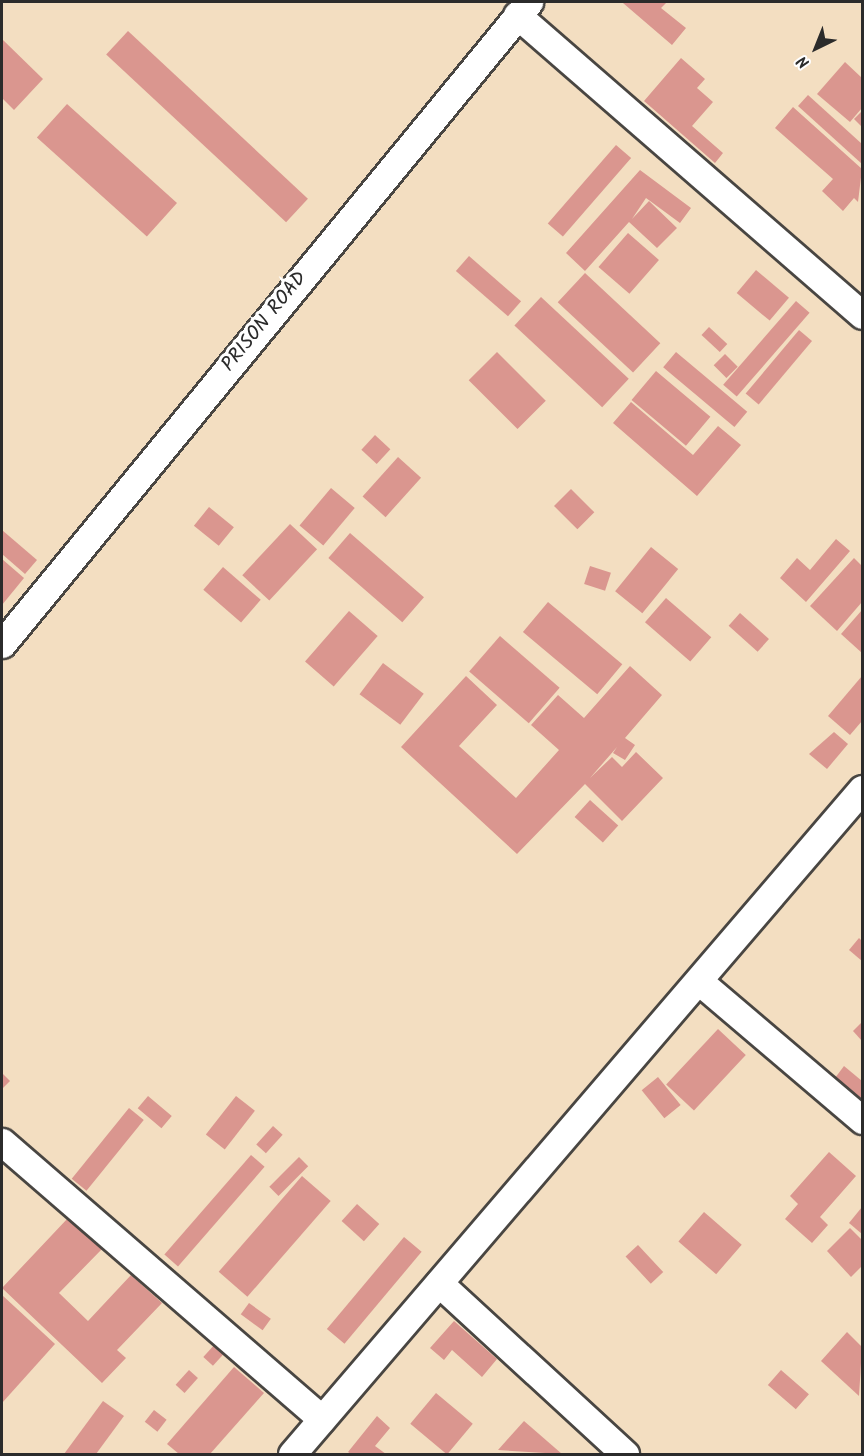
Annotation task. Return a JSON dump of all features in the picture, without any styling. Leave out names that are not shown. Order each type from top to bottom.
[{"type":"street","points":[[523,8],[862,315]]},
{"type":"street","name":"PRISON ROAD","points":[[2,644],[523,8]]},
{"type":"street","points":[[292,1455],[859,800]]},
{"type":"street","points":[[700,982],[862,1120]]},
{"type":"street","points":[[2,1142],[322,1419]]},
{"type":"street","points":[[439,1283],[625,1455]]},
{"type":"building","points":[[667,2],[661,8],[686,28],[672,45],[623,3]]},
{"type":"building","points":[[128,31],[308,199],[286,222],[106,54]]},
{"type":"building","points":[[2,39],[43,79],[14,110],[2,98]]},
{"type":"building","points":[[681,58],[705,79],[697,88],[713,102],[692,126],[723,153],[715,163],[644,101]]},
{"type":"building","points":[[845,62],[862,78],[862,108],[850,122],[817,94]]},
{"type":"building","points":[[808,95],[862,144],[862,164],[798,106]]},
{"type":"building","points":[[67,104],[177,203],[147,236],[37,137]]},
{"type":"building","points":[[793,107],[862,169],[858,202],[854,198],[843,211],[822,191],[833,179],[775,128]]},
{"type":"building","points":[[862,111],[862,127],[854,119]]},
{"type":"building","points":[[616,145],[631,158],[563,237],[548,223]]},
{"type":"building","points":[[640,170],[691,208],[680,223],[646,198],[632,219],[649,201],[677,228],[657,248],[629,222],[585,271],[566,253]]},
{"type":"building","points":[[628,233],[659,260],[629,294],[598,267]]},
{"type":"building","points":[[469,256],[521,301],[508,316],[456,271]]},
{"type":"building","points":[[756,270],[789,298],[770,321],[737,293]]},
{"type":"building","points":[[585,273],[660,343],[633,372],[558,302]]},
{"type":"building","points":[[541,297],[629,379],[602,407],[514,326]]},
{"type":"building","points":[[796,301],[810,313],[737,397],[723,385]]},
{"type":"building","points":[[709,327],[727,344],[720,352],[701,335]]},
{"type":"building","points":[[799,330],[812,341],[759,405],[746,394]]},
{"type":"building","points":[[497,352],[546,401],[518,429],[469,380]]},
{"type":"building","points":[[676,352],[747,412],[734,427],[663,367]]},
{"type":"building","points":[[725,354],[738,367],[726,378],[714,365]]},
{"type":"building","points":[[656,371],[710,417],[686,446],[632,400]]},
{"type":"building","points":[[631,402],[693,455],[718,426],[741,445],[697,496],[613,423]]},
{"type":"building","points":[[375,435],[390,449],[377,464],[361,450]]},
{"type":"building","points":[[398,457],[421,478],[386,517],[363,496]]},
{"type":"building","points":[[331,488],[355,508],[323,545],[300,526]]},
{"type":"building","points":[[571,489],[594,512],[577,529],[554,506]]},
{"type":"building","points":[[209,507],[234,527],[219,546],[194,526]]},
{"type":"building","points":[[290,524],[317,549],[269,600],[242,575]]},
{"type":"building","points":[[2,530],[37,560],[25,574],[2,554]]},
{"type":"building","points":[[350,533],[424,597],[402,622],[328,558]]},
{"type":"building","points":[[836,539],[850,551],[806,602],[780,578],[797,558],[810,570]]},
{"type":"building","points":[[651,547],[678,569],[642,613],[615,591]]},
{"type":"building","points":[[854,558],[862,566],[862,602],[837,631],[810,606]]},
{"type":"building","points":[[2,559],[24,578],[2,605]]},
{"type":"building","points":[[590,566],[611,573],[605,591],[584,584]]},
{"type":"building","points":[[223,567],[261,600],[241,622],[203,590]]},
{"type":"building","points":[[666,598],[711,637],[690,662],[645,622]]},
{"type":"building","points":[[548,602],[622,664],[597,694],[523,632]]},
{"type":"building","points":[[862,610],[862,653],[841,634]]},
{"type":"building","points":[[349,611],[378,636],[334,686],[305,662]]},
{"type":"building","points":[[740,613],[769,639],[758,652],[729,626]]},
{"type":"building","points":[[500,636],[560,688],[529,723],[469,671]]},
{"type":"building","points":[[383,663],[424,694],[400,725],[360,694]]},
{"type":"building","points":[[630,666],[662,695],[625,738],[635,745],[625,760],[613,753],[617,747],[590,778],[612,757],[622,767],[636,752],[663,778],[622,821],[585,784],[517,854],[401,747],[466,676],[497,705],[459,746],[516,798],[559,750],[531,725],[558,695],[584,718]]},
{"type":"building","points":[[862,676],[862,721],[850,735],[828,716]]},
{"type":"building","points":[[834,732],[848,744],[827,769],[809,754]]},
{"type":"building","points":[[590,800],[618,825],[603,843],[575,817]]},
{"type":"building","points":[[859,938],[862,941],[862,961],[849,950]]},
{"type":"building","points":[[862,1022],[862,1041],[853,1031]]},
{"type":"building","points":[[718,1029],[746,1055],[694,1110],[666,1085]]},
{"type":"building","points":[[844,1066],[862,1081],[862,1101],[835,1078]]},
{"type":"building","points":[[2,1073],[10,1081],[2,1089]]},
{"type":"building","points":[[658,1077],[681,1105],[664,1118],[642,1090]]},
{"type":"building","points":[[148,1096],[172,1116],[161,1128],[138,1108]]},
{"type":"building","points":[[236,1096],[255,1111],[225,1149],[206,1135]]},
{"type":"building","points":[[129,1108],[144,1120],[86,1191],[72,1179]]},
{"type":"building","points":[[273,1126],[283,1135],[266,1153],[256,1145]]},
{"type":"building","points":[[829,1152],[856,1176],[820,1217],[828,1225],[812,1243],[785,1219],[798,1204],[790,1196]]},
{"type":"building","points":[[251,1155],[265,1167],[178,1266],[164,1255]]},
{"type":"building","points":[[299,1157],[308,1166],[278,1196],[269,1187]]},
{"type":"building","points":[[302,1176],[331,1201],[247,1297],[219,1272]]},
{"type":"building","points":[[357,1204],[379,1224],[364,1241],[342,1221]]},
{"type":"building","points":[[862,1207],[862,1234],[849,1223]]},
{"type":"building","points":[[704,1212],[742,1245],[716,1274],[678,1241]]},
{"type":"building","points":[[68,1218],[102,1249],[59,1293],[88,1321],[131,1275],[162,1303],[117,1350],[126,1358],[102,1383],[2,1288]]},
{"type":"building","points":[[850,1228],[862,1240],[862,1266],[851,1277],[827,1251]]},
{"type":"building","points":[[404,1237],[422,1252],[344,1344],[327,1329]]},
{"type":"building","points":[[638,1245],[663,1272],[651,1284],[626,1257]]},
{"type":"building","points":[[2,1295],[55,1344],[2,1403]]},
{"type":"building","points":[[249,1303],[271,1319],[263,1330],[241,1314]]},
{"type":"building","points":[[454,1321],[497,1359],[482,1377],[452,1350],[444,1360],[430,1348]]},
{"type":"building","points":[[847,1332],[862,1347],[859,1396],[821,1361]]},
{"type":"building","points":[[216,1343],[226,1352],[213,1366],[203,1357]]},
{"type":"building","points":[[234,1367],[264,1393],[210,1454],[179,1454],[167,1444]]},
{"type":"building","points":[[189,1370],[198,1378],[185,1393],[176,1385]]},
{"type":"building","points":[[781,1370],[809,1394],[796,1409],[768,1385]]},
{"type":"building","points":[[436,1393],[473,1424],[446,1454],[410,1424]]},
{"type":"building","points":[[103,1401],[124,1416],[96,1454],[64,1454]]},
{"type":"building","points":[[154,1410],[167,1420],[157,1432],[145,1422]]},
{"type":"building","points":[[377,1416],[390,1428],[375,1446],[386,1454],[351,1454],[348,1452]]},
{"type":"building","points":[[524,1421],[562,1454],[498,1450]]}]
